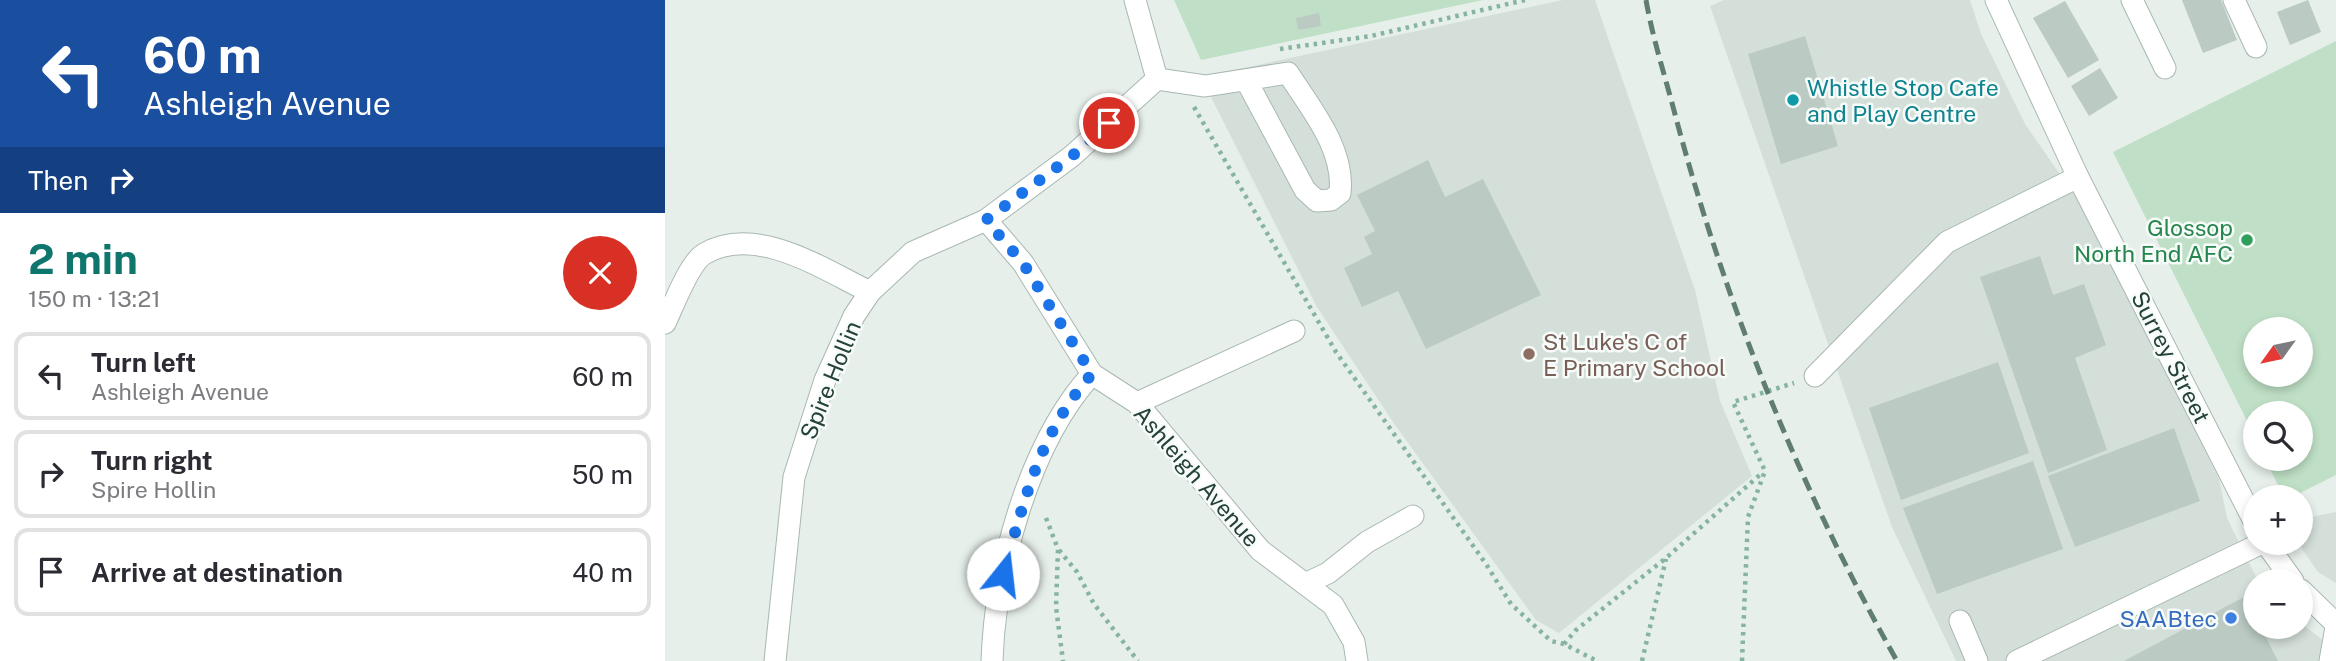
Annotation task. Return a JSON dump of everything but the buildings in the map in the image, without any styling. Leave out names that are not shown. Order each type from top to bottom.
[{"type":"street","points":[[1135,0],[1157,79],[1205,86],[1288,73],[1327,136],[1342,174],[1341,193],[1331,200],[1317,201],[1305,190],[1246,80]]},
{"type":"street","name":"Surrey Street","points":[[1996,0],[2077,177],[2243,500]]},
{"type":"street","points":[[2132,0],[2165,68]]},
{"type":"street","points":[[2234,0],[2256,47]]},
{"type":"street","name":"Spire Hollin","points":[[775,661],[794,477],[825,380],[854,316],[870,292],[913,252],[986,220],[1072,156],[1157,79]]},
{"type":"street","points":[[1815,376],[1947,242],[2077,177]]},
{"type":"street","name":"Ashleigh Avenue","points":[[986,220],[1023,263],[1092,374],[1137,403],[1260,550],[1333,605],[1355,642],[1357,661]]},
{"type":"street","points":[[665,323],[684,284],[703,254],[737,243],[778,250],[870,292]]},
{"type":"street","points":[[1137,403],[1294,331]]},
{"type":"street","points":[[992,661],[996,601],[1024,494],[1034,475],[1044,444],[1079,389],[1092,374]]},
{"type":"street","points":[[1305,584],[1328,573],[1367,542],[1413,516]]},
{"type":"street","points":[[2017,661],[2243,553]]},
{"type":"street","points":[[2313,602],[2336,626],[2330,661]]},
{"type":"street","points":[[1960,621],[1976,661]]},
{"type":"path","points":[[1268,51],[1384,34],[1525,0]]},
{"type":"path","points":[[1189,98],[1280,260],[1363,392],[1457,521],[1511,604],[1551,641],[1564,644],[1597,661]]},
{"type":"path","points":[[1742,661],[1748,517],[1765,471],[1733,402],[1815,376]]},
{"type":"path","points":[[1564,644],[1576,630],[1666,558],[1765,471]]},
{"type":"path","points":[[1046,518],[1058,549],[1077,572],[1094,604],[1138,661]]},
{"type":"path","points":[[1058,549],[1056,607],[1063,661]]},
{"type":"path","points":[[1642,661],[1666,558]]},
{"type":"shaded area","name":"St Luke's C of E Primary School","points":[[1563,0],[1595,0],[1695,290],[1720,401],[1752,476],[1559,633],[1536,620],[1393,422],[1317,307],[1201,77]]},
{"type":"shaded area","points":[[1724,0],[1970,0],[1981,34],[2025,124],[2089,216],[2219,479],[2227,518],[2252,569],[2243,569],[2243,639],[2313,639],[2313,633],[2336,651],[2336,661],[1956,661],[1892,527],[1710,6]]},
{"type":"shaded area","points":[[2336,512],[2336,583],[2318,572],[2306,555],[2313,555],[2313,517]]},
{"type":"green space","points":[[1174,0],[1483,0],[1201,60]]},
{"type":"green space","name":"Glossop North End AFC","points":[[2336,41],[2336,475],[2313,486],[2278,485],[2271,471],[2313,471],[2313,401],[2243,401],[2243,413],[2113,152]]},
{"type":"railway","points":[[1646,0],[1696,188],[1743,328],[1798,464],[1862,597],[1897,661]]},
{"type":"place","name":"Whistle Stop Cafe and Play Centre","points":[[1793,100]]},
{"type":"place","name":"Glossop North End AFC","points":[[2247,240]]},
{"type":"place","name":"St Luke's C of E Primary School","points":[[1529,354]]},
{"type":"place","name":"SAABtec","points":[[2231,618]]},
{"type":"route","points":[[1003,574],[1024,494],[1034,475],[1044,444],[1079,389],[1092,374],[1023,263],[986,220],[1072,156],[1109,123]]}]
